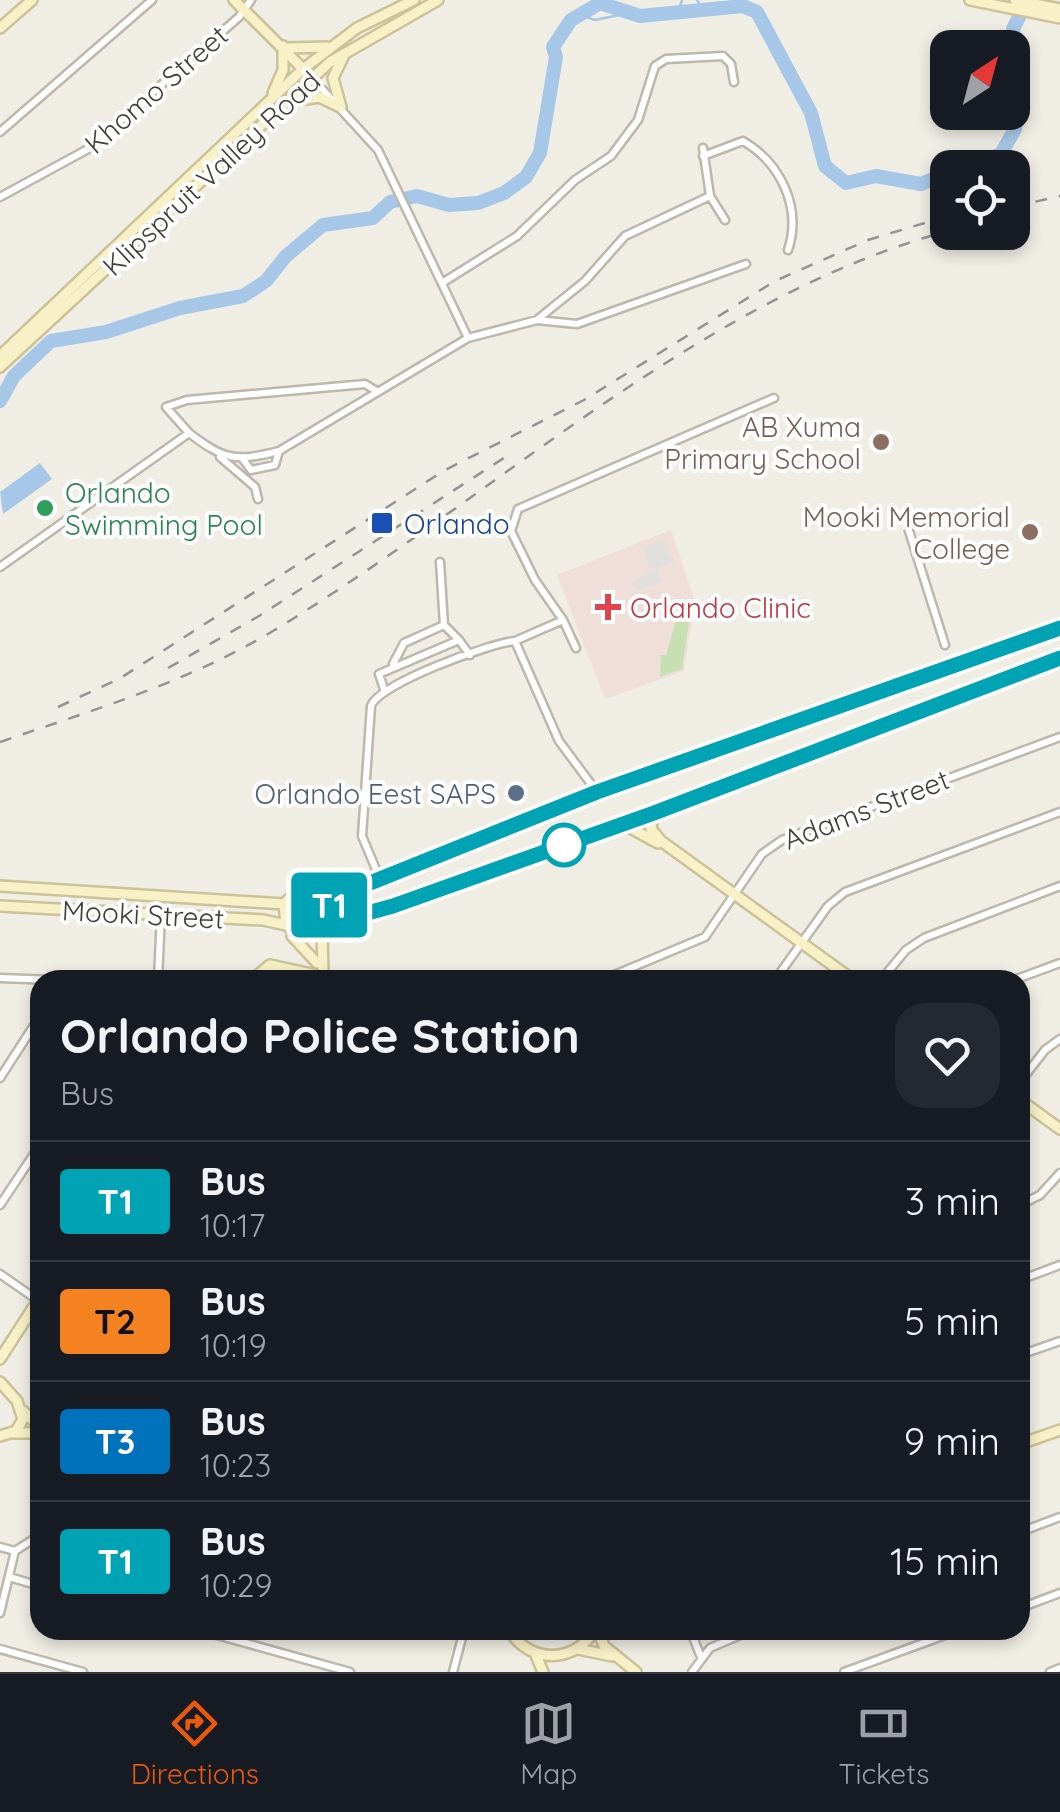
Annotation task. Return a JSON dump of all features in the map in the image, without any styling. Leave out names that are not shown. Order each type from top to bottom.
[{"type":"main road","points":[[0,28],[32,0]]},
{"type":"main road","points":[[234,0],[249,4],[312,78]]},
{"type":"main road","name":"Klipspruit Valley Road","points":[[0,356],[88,278],[303,69],[332,46],[414,0]]},
{"type":"main road","name":"Klipspruit Valley Road","points":[[0,367],[312,78],[346,51],[438,0]]},
{"type":"main road","points":[[1016,0],[1060,9]]},
{"type":"main road","points":[[972,1],[1060,18]]},
{"type":"main road","points":[[284,46],[309,50],[332,46]]},
{"type":"main road","points":[[269,100],[283,70],[284,46]]},
{"type":"main road","points":[[341,108],[333,78],[346,51]]},
{"type":"main road","points":[[286,102],[319,98],[341,108]]},
{"type":"main road","points":[[280,924],[287,901],[301,890],[321,894],[380,879],[597,792],[1060,628]]},
{"type":"main road","points":[[304,936],[654,813],[1060,658]]},
{"type":"main road","points":[[654,813],[651,829],[670,847],[839,970]]},
{"type":"main road","points":[[622,824],[670,847]]},
{"type":"main road","name":"Mooki Street","points":[[0,886],[287,901]]},
{"type":"main road","points":[[321,894],[330,910],[323,970]]},
{"type":"main road","name":"Mooki Street","points":[[0,906],[280,924]]},
{"type":"main road","points":[[280,924],[304,936],[321,970]]},
{"type":"main road","points":[[280,924],[300,941],[321,970]]},
{"type":"main road","points":[[264,970],[270,965],[303,970]]},
{"type":"main road","points":[[1030,1107],[1060,1129]]},
{"type":"main road","points":[[1,1355],[30,1313]]},
{"type":"main road","points":[[0,1382],[30,1419]]},
{"type":"main road","points":[[12,1433],[20,1428],[23,1411]]},
{"type":"main road","points":[[1030,1440],[1060,1430]]},
{"type":"main road","points":[[0,1436],[30,1431]]},
{"type":"main road","points":[[520,1640],[546,1672],[559,1656]]},
{"type":"main road","points":[[535,1654],[559,1656],[578,1649],[587,1640]]},
{"type":"main road","points":[[603,1640],[614,1657]]},
{"type":"main road","points":[[578,1649],[614,1657],[636,1672]]},
{"type":"street","points":[[0,132],[152,0]]},
{"type":"street","name":"Khomo Street","points":[[0,197],[88,149],[249,4]]},
{"type":"street","points":[[442,283],[517,236],[575,180],[611,156],[638,120],[649,72],[660,62],[724,56],[734,82]]},
{"type":"street","points":[[312,78],[364,131],[397,185],[468,338]]},
{"type":"street","points":[[725,220],[710,196],[703,152],[742,141],[764,158],[784,188],[796,218],[788,250]]},
{"type":"street","points":[[537,320],[584,281],[625,236],[710,196]]},
{"type":"street","points":[[212,450],[242,458],[279,451],[468,338],[537,320],[577,324],[746,264]]},
{"type":"street","points":[[258,498],[256,487],[189,432],[166,407],[187,400],[365,384],[378,392]]},
{"type":"street","points":[[576,648],[511,532],[518,510],[774,398]]},
{"type":"street","points":[[0,567],[189,432]]},
{"type":"street","points":[[242,458],[251,470],[276,465],[279,451]]},
{"type":"street","points":[[908,531],[945,645]]},
{"type":"street","points":[[440,562],[444,625],[470,655]]},
{"type":"street","points":[[380,879],[364,846],[362,823],[371,706],[384,690],[563,620]]},
{"type":"street","points":[[393,664],[404,644],[444,625]]},
{"type":"street","points":[[384,690],[379,674],[393,664],[459,640]]},
{"type":"street","points":[[516,641],[559,741],[597,792]]},
{"type":"street","name":"Adams Street","points":[[628,970],[696,944],[713,928],[762,854],[790,835],[1060,737]]},
{"type":"street","points":[[584,797],[586,781]]},
{"type":"street","points":[[783,970],[828,906],[845,892],[1060,812]]},
{"type":"street","points":[[889,970],[906,950],[924,938],[1060,886]]},
{"type":"street","points":[[158,970],[161,914]]},
{"type":"street","points":[[1030,974],[1060,963]]},
{"type":"street","points":[[0,978],[30,979]]},
{"type":"street","points":[[0,1078],[30,1032]]},
{"type":"street","points":[[1030,1069],[1060,1039]]},
{"type":"street","points":[[0,1205],[30,1160]]},
{"type":"street","points":[[1030,1200],[1060,1173]]},
{"type":"street","points":[[1030,1276],[1060,1266]]},
{"type":"street","points":[[0,1274],[30,1294]]},
{"type":"street","points":[[1030,1352],[1060,1341]]},
{"type":"street","points":[[1030,1528],[1060,1517]]},
{"type":"street","points":[[0,1613],[15,1551],[30,1541]]},
{"type":"street","points":[[0,1547],[15,1551]]},
{"type":"street","points":[[9,1577],[30,1583]]},
{"type":"street","points":[[1030,1604],[1060,1593]]},
{"type":"street","points":[[235,1640],[350,1672]]},
{"type":"street","points":[[454,1672],[462,1640]]},
{"type":"street","points":[[694,1640],[701,1656]]},
{"type":"street","points":[[692,1672],[701,1656],[727,1640]]},
{"type":"street","points":[[844,1672],[932,1640]]},
{"type":"street","points":[[0,1649],[84,1672]]},
{"type":"street","points":[[1050,1672],[1060,1668]]},
{"type":"shaded area","points":[[671,530],[695,602],[684,671],[605,699],[557,575]]},
{"type":"shaded area","points":[[664,540],[674,562],[658,568],[661,582],[637,591],[631,583],[651,572],[643,547]]},
{"type":"green space","points":[[690,616],[682,669],[660,677],[661,655],[666,655],[676,621]]},
{"type":"water","points":[[40,463],[52,479],[3,514],[0,492]]},
{"type":"waterway","points":[[678,12],[682,0]]},
{"type":"waterway","points":[[697,0],[703,9]]},
{"type":"waterway","points":[[1003,150],[1015,129],[1022,81],[1013,29],[1027,1]]},
{"type":"waterway","points":[[0,401],[14,376],[51,341],[106,332],[180,308],[243,296],[266,281],[286,256],[323,225],[373,218],[390,202],[417,196],[449,205],[478,203],[504,193],[526,177],[540,153],[556,57],[553,47],[571,20],[600,3],[640,16],[743,6],[757,12],[811,113],[825,166],[846,183],[876,176],[921,184],[930,180]]},
{"type":"waterway","points":[[580,15],[595,20],[629,13]]},
{"type":"railway","points":[[1030,203],[1060,196]]},
{"type":"railway","points":[[58,707],[119,679],[445,470],[584,400],[775,281],[868,240],[930,221]]},
{"type":"railway","points":[[0,742],[140,694],[241,649],[355,579],[682,353],[768,304],[856,262],[930,237]]},
{"type":"railway","points":[[168,668],[259,616],[507,456]]},
{"type":"bus line","name":"T1","points":[[1060,628],[597,792],[355,889],[321,894],[330,910],[328,924],[393,906],[654,813],[1060,658]]},
{"type":"place","name":"AB Xuma Primary School","points":[[881,442]]},
{"type":"place","name":"Orlando Swimming Pool","points":[[45,508]]},
{"type":"place","name":"Orlando","points":[[382,523]]},
{"type":"place","name":"Mooki Memorial College","points":[[1030,532]]},
{"type":"place","name":"Orlando Clinic","points":[[608,607]]},
{"type":"place","name":"Orlando Eest SAPS","points":[[516,793]]}]
